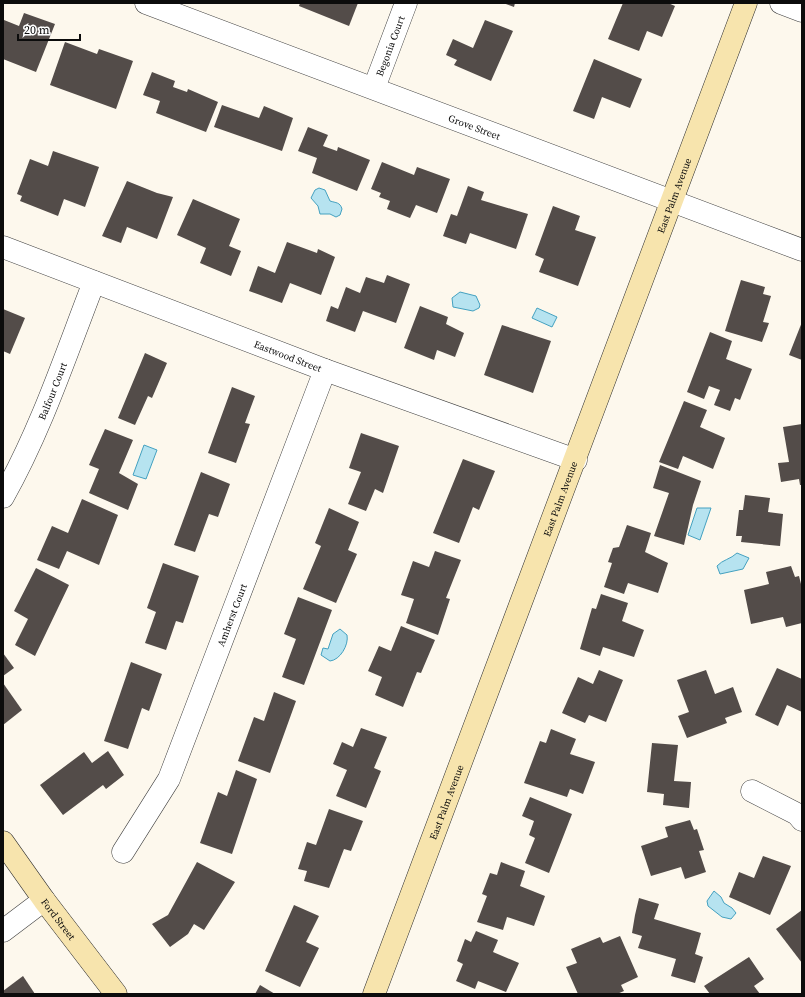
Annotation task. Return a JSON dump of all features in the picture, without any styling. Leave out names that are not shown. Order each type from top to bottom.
[{"type":"street","name":"Grove Street","points":[[146,3],[802,250]]},
{"type":"street","name":"Begonia Court","points":[[374,88],[406,3]]},
{"type":"street","name":"East Palm Avenue","points":[[374,994],[576,460],[746,3]]},
{"type":"street","points":[[781,3],[802,11]]},
{"type":"street","name":"Eastwood Street","points":[[3,247],[325,370],[576,460]]},
{"type":"street","name":"Balfour Court","points":[[3,497],[18,470],[34,433],[94,282]]},
{"type":"street","name":"Amherst Court","points":[[123,852],[169,779],[325,370]]},
{"type":"street","points":[[752,791],[797,814],[802,820]]},
{"type":"street","name":"Ford Street","points":[[3,842],[44,900],[116,994]]},
{"type":"street","points":[[3,931],[44,900]]},
{"type":"water","points":[[319,188],[325,190],[330,201],[340,205],[342,209],[340,215],[336,217],[330,214],[320,214],[318,206],[311,198],[315,190]]},
{"type":"water","points":[[460,292],[476,296],[480,305],[479,308],[473,311],[453,307],[452,298]]},
{"type":"water","points":[[537,308],[557,317],[552,327],[532,318]]},
{"type":"water","points":[[144,445],[157,450],[146,479],[133,475]]},
{"type":"water","points":[[697,508],[711,508],[700,540],[688,535]]},
{"type":"water","points":[[737,553],[749,558],[743,569],[720,574],[717,566]]},
{"type":"water","points":[[340,629],[347,635],[347,643],[340,655],[334,660],[330,661],[321,655],[323,648],[328,649],[333,634]]},
{"type":"water","points":[[714,891],[721,897],[724,903],[732,908],[736,913],[731,919],[722,917],[708,906],[707,901]]},
{"type":"building","points":[[300,3],[358,3],[349,26],[299,6]]},
{"type":"building","points":[[503,3],[515,3],[514,7]]},
{"type":"building","points":[[623,3],[668,3],[675,6],[662,37],[647,31],[639,51],[608,39]]},
{"type":"building","points":[[24,13],[55,24],[36,72],[3,59],[4,20],[19,26]]},
{"type":"building","points":[[485,20],[513,31],[491,81],[454,65],[457,60],[446,55],[453,39],[473,48]]},
{"type":"building","points":[[65,42],[97,54],[99,49],[133,61],[116,109],[50,85]]},
{"type":"building","points":[[594,59],[642,79],[630,108],[602,97],[594,119],[573,111]]},
{"type":"building","points":[[152,72],[175,81],[173,87],[187,92],[188,89],[218,102],[206,132],[156,113],[160,101],[143,95]]},
{"type":"building","points":[[222,105],[259,118],[264,106],[293,118],[282,151],[214,127]]},
{"type":"building","points":[[308,127],[328,135],[323,146],[337,151],[338,147],[370,160],[357,191],[312,173],[317,158],[298,151]]},
{"type":"building","points":[[53,151],[99,167],[85,207],[64,199],[58,216],[20,201],[22,196],[17,194],[30,159],[48,166]]},
{"type":"building","points":[[382,162],[414,175],[417,167],[450,179],[437,213],[416,205],[410,218],[387,209],[390,201],[379,197],[381,193],[371,189]]},
{"type":"building","points":[[127,181],[157,193],[173,197],[157,239],[127,227],[121,243],[102,236]]},
{"type":"building","points":[[468,186],[484,192],[481,200],[528,214],[516,249],[470,233],[466,244],[443,236],[451,214],[457,216]]},
{"type":"building","points":[[193,199],[240,219],[229,246],[241,251],[231,276],[200,263],[206,248],[177,235]]},
{"type":"building","points":[[553,206],[580,216],[575,230],[596,237],[578,286],[539,272],[544,259],[535,255]]},
{"type":"building","points":[[287,242],[317,253],[318,249],[335,257],[321,295],[290,283],[282,303],[249,291],[258,266],[275,273]]},
{"type":"building","points":[[387,275],[410,284],[396,323],[363,311],[355,332],[326,321],[331,306],[338,309],[346,287],[360,293],[366,277],[384,283]]},
{"type":"building","points":[[741,280],[765,287],[763,294],[771,296],[763,322],[769,323],[762,342],[725,331]]},
{"type":"building","points":[[420,306],[448,317],[446,324],[464,333],[455,357],[437,350],[434,360],[404,348]]},
{"type":"building","points":[[3,309],[25,318],[10,354],[3,351]]},
{"type":"building","points":[[802,322],[802,360],[789,355]]},
{"type":"building","points":[[502,325],[551,341],[533,393],[484,375]]},
{"type":"building","points":[[710,332],[732,341],[726,359],[752,369],[740,400],[735,398],[730,411],[714,405],[720,390],[709,386],[704,399],[687,392]]},
{"type":"building","points":[[145,353],[167,363],[152,398],[148,396],[135,425],[118,418]]},
{"type":"building","points":[[232,387],[255,396],[245,423],[250,424],[236,463],[208,453]]},
{"type":"building","points":[[684,401],[707,410],[700,427],[725,438],[713,469],[683,456],[678,469],[659,462]]},
{"type":"building","points":[[802,424],[802,485],[800,485],[799,479],[781,482],[778,463],[789,462],[783,427]]},
{"type":"building","points":[[105,429],[133,440],[119,473],[138,484],[128,510],[89,493],[99,469],[89,465]]},
{"type":"building","points":[[361,433],[399,446],[383,493],[375,489],[366,511],[348,504],[361,472],[349,468]]},
{"type":"building","points":[[463,459],[495,471],[479,510],[473,507],[459,543],[433,533]]},
{"type":"building","points":[[660,465],[701,481],[693,505],[684,545],[654,536],[669,493],[653,488]]},
{"type":"building","points":[[201,472],[230,484],[218,517],[209,514],[195,552],[174,545]]},
{"type":"building","points":[[745,495],[770,498],[768,512],[783,514],[780,546],[741,542],[742,536],[736,536],[739,510],[743,510]]},
{"type":"building","points":[[82,499],[118,515],[99,565],[67,551],[59,569],[37,560],[52,526],[68,533]]},
{"type":"building","points":[[329,508],[359,522],[348,550],[357,554],[336,603],[303,589],[321,546],[315,543]]},
{"type":"building","points":[[627,525],[651,533],[645,552],[668,563],[658,593],[628,583],[624,594],[604,587],[612,563],[608,562],[613,548],[619,547]]},
{"type":"building","points":[[435,551],[461,560],[446,598],[450,599],[438,635],[406,623],[414,599],[401,595],[413,561],[429,567]]},
{"type":"building","points":[[163,563],[199,576],[183,623],[176,621],[166,650],[145,643],[156,612],[147,608]]},
{"type":"building","points":[[791,566],[795,577],[799,576],[802,588],[802,623],[786,627],[783,617],[751,624],[744,590],[769,584],[766,572]]},
{"type":"building","points":[[36,568],[69,585],[35,656],[15,645],[28,619],[14,611]]},
{"type":"building","points":[[601,594],[628,603],[622,621],[644,630],[634,657],[603,647],[600,656],[580,649],[592,608],[596,609]]},
{"type":"building","points":[[298,597],[332,610],[304,685],[282,677],[296,639],[284,634]]},
{"type":"building","points":[[401,626],[435,640],[421,673],[417,672],[403,707],[375,695],[382,677],[368,671],[379,646],[391,651]]},
{"type":"building","points":[[3,653],[14,668],[3,676]]},
{"type":"building","points":[[131,662],[162,674],[149,711],[142,708],[128,749],[104,741]]},
{"type":"building","points":[[777,668],[802,679],[802,712],[787,705],[778,726],[755,715]]},
{"type":"building","points":[[599,670],[623,680],[606,722],[589,715],[585,723],[562,713],[578,677],[593,684]]},
{"type":"building","points":[[706,670],[715,694],[733,687],[742,712],[725,718],[727,723],[687,738],[678,716],[689,712],[677,680]]},
{"type":"building","points":[[3,683],[22,710],[3,725]]},
{"type":"building","points":[[274,692],[296,701],[270,773],[238,761],[254,717],[264,721]]},
{"type":"building","points":[[361,728],[387,737],[374,768],[381,771],[366,808],[336,796],[347,770],[333,764],[342,742],[353,747]]},
{"type":"building","points":[[551,729],[576,739],[570,754],[595,762],[583,794],[570,789],[567,797],[524,783],[540,741],[546,743]]},
{"type":"building","points":[[652,743],[678,745],[674,781],[691,782],[689,808],[663,805],[664,794],[647,792]]},
{"type":"building","points":[[108,751],[124,775],[106,789],[103,785],[63,815],[40,785],[84,752],[92,763]]},
{"type":"building","points":[[236,770],[257,779],[232,854],[200,843],[218,792],[227,796]]},
{"type":"building","points":[[530,797],[572,814],[549,873],[525,863],[535,838],[529,835],[534,821],[522,816]]},
{"type":"building","points":[[329,809],[363,821],[351,851],[344,849],[329,888],[304,881],[307,871],[298,869],[307,842],[316,845]]},
{"type":"building","points":[[690,820],[694,830],[697,829],[704,850],[699,851],[706,872],[685,879],[681,867],[651,876],[641,846],[668,837],[665,827]]},
{"type":"building","points":[[763,856],[791,866],[770,915],[729,897],[739,872],[754,878]]},
{"type":"building","points":[[197,862],[235,882],[204,930],[194,924],[188,934],[170,947],[152,924],[168,915]]},
{"type":"building","points":[[501,862],[525,871],[520,886],[545,896],[534,926],[507,917],[503,930],[477,922],[487,896],[482,894],[490,873],[497,875]]},
{"type":"building","points":[[639,898],[659,904],[654,919],[701,933],[695,954],[703,957],[695,983],[671,976],[676,959],[638,948],[642,936],[632,933]]},
{"type":"building","points":[[294,905],[319,916],[306,942],[319,948],[300,987],[265,971]]},
{"type":"building","points":[[802,910],[802,963],[776,929]]},
{"type":"building","points":[[476,931],[498,940],[493,952],[519,963],[506,992],[478,981],[475,989],[456,981],[463,964],[457,961],[465,939],[471,942]]},
{"type":"building","points":[[620,936],[638,977],[621,985],[624,991],[617,994],[578,994],[566,967],[577,963],[571,949],[600,937],[603,943]]},
{"type":"building","points":[[749,957],[764,979],[754,986],[760,994],[710,994],[704,986]]},
{"type":"building","points":[[23,976],[35,994],[3,994],[3,991]]},
{"type":"building","points":[[260,985],[275,994],[255,994]]}]
